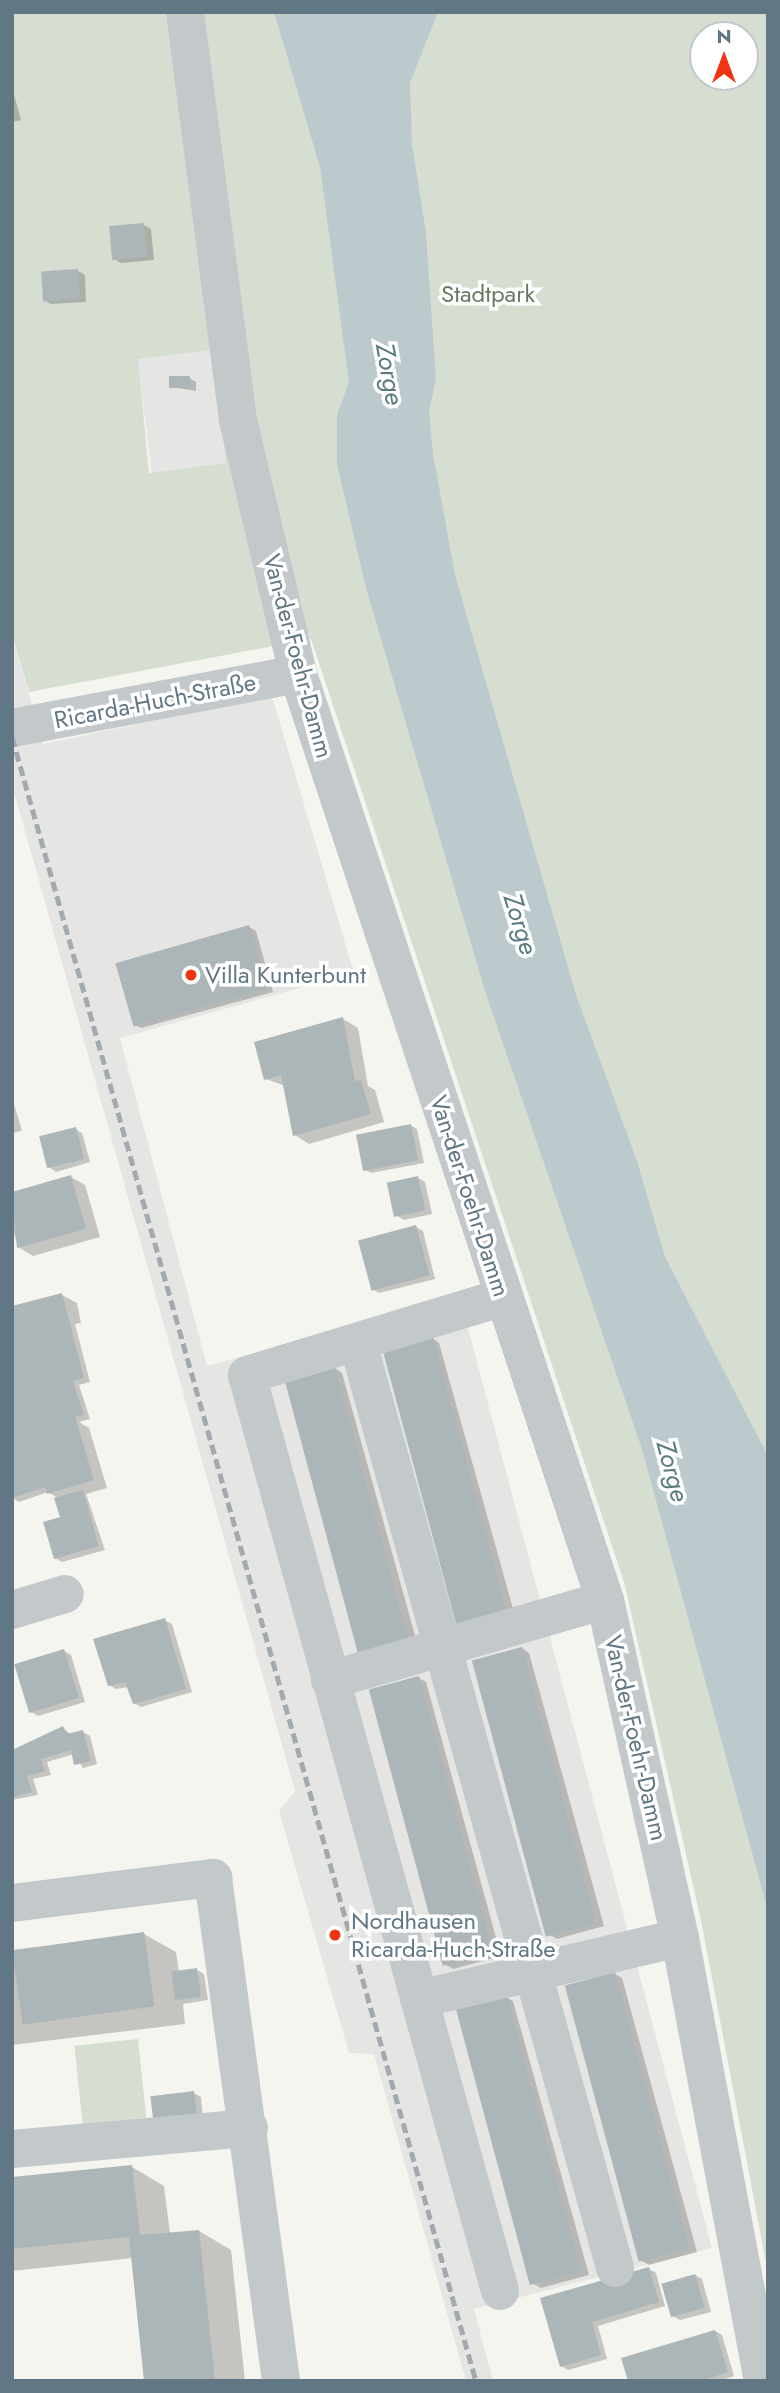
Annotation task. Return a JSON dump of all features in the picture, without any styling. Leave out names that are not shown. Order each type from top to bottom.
[{"type":"street","name":"Van-der-Foehr-Damm","points":[[185,12],[238,420],[298,674],[605,1600],[681,1938],[762,2381]]},
{"type":"street","name":"Ricarda-Huch-Straße","points":[[12,728],[298,674]]},
{"type":"street","points":[[500,2291],[247,1375],[503,1297]]},
{"type":"street","points":[[358,1343],[615,2268]]},
{"type":"street","points":[[12,1610],[65,1594]]},
{"type":"street","points":[[330,1680],[442,1644],[605,1600]]},
{"type":"street","points":[[12,1903],[213,1878],[249,2128],[281,2381]]},
{"type":"street","points":[[419,1999],[681,1938]]},
{"type":"street","points":[[12,2150],[249,2128]]},
{"type":"shaded area","points":[[213,350],[227,463],[151,472],[138,359]]},
{"type":"shaded area","points":[[12,634],[43,744],[272,696],[354,973],[120,1038],[207,1366],[460,1298],[712,2248],[474,2309],[493,2381],[466,2381],[374,2054],[349,2053],[279,1811],[295,1791],[12,785]]},
{"type":"green space","name":"Stadtpark","points":[[12,12],[768,12],[768,2273],[701,1920],[624,1582],[311,639],[29,692],[12,633]],"holes":[[[213,350],[226,463],[149,473],[138,359]]]},
{"type":"green space","points":[[138,2039],[146,2118],[83,2124],[74,2046]]},
{"type":"water","name":"Zorge","points":[[274,12],[438,12],[410,83],[412,144],[426,233],[436,380],[429,411],[433,454],[455,575],[576,995],[637,1161],[665,1257],[768,1456],[768,1911],[642,1449],[485,991],[366,588],[337,464],[337,415],[349,382],[320,167]]},
{"type":"building","points":[[144,223],[147,257],[112,260],[109,226]]},
{"type":"building","points":[[78,269],[80,299],[43,302],[41,272]]},
{"type":"building","points":[[169,376],[190,376],[190,388],[169,388]]},
{"type":"building","name":"Villa Kunterbunt","points":[[249,925],[267,988],[134,1027],[115,963]]},
{"type":"building","points":[[343,1017],[355,1081],[361,1080],[371,1114],[293,1136],[281,1075],[264,1080],[254,1042]]},
{"type":"building","points":[[411,1124],[418,1160],[363,1171],[356,1135]]},
{"type":"building","points":[[76,1127],[84,1159],[47,1168],[39,1136]]},
{"type":"building","points":[[71,1175],[86,1229],[17,1248],[12,1192]]},
{"type":"building","points":[[418,1176],[425,1210],[394,1217],[387,1183]]},
{"type":"building","points":[[416,1225],[429,1275],[372,1291],[358,1241]]},
{"type":"building","points":[[62,1293],[84,1378],[73,1381],[84,1415],[75,1417],[94,1480],[47,1494],[45,1487],[12,1498],[12,1306]]},
{"type":"building","points":[[433,1337],[507,1613],[457,1627],[383,1350]]},
{"type":"building","points":[[335,1367],[409,1643],[359,1657],[285,1380]]},
{"type":"building","points":[[83,1490],[99,1546],[54,1559],[43,1522],[60,1517],[54,1498]]},
{"type":"building","points":[[165,1618],[186,1689],[133,1704],[125,1682],[108,1686],[93,1639]]},
{"type":"building","points":[[522,1647],[596,1923],[546,1937],[472,1660]]},
{"type":"building","points":[[64,1649],[79,1698],[29,1713],[14,1664]]},
{"type":"building","points":[[419,1676],[493,1952],[443,1966],[369,1689]]},
{"type":"building","points":[[63,1726],[67,1734],[83,1730],[91,1761],[74,1765],[71,1750],[41,1759],[45,1771],[27,1776],[32,1792],[12,1797],[12,1750]]},
{"type":"building","points":[[144,1932],[154,2006],[23,2025],[12,1951]]},
{"type":"building","points":[[197,1968],[201,1997],[175,2000],[171,1972]]},
{"type":"building","points":[[615,1972],[689,2248],[639,2262],[565,1985]]},
{"type":"building","points":[[507,1995],[581,2271],[530,2285],[456,2009]]},
{"type":"building","points":[[194,2091],[197,2117],[153,2122],[150,2096]]},
{"type":"building","points":[[132,2165],[140,2235],[199,2230],[215,2381],[144,2381],[129,2237],[12,2249],[12,2177]]},
{"type":"building","points":[[649,2267],[659,2302],[592,2322],[601,2355],[560,2367],[540,2298]]},
{"type":"building","points":[[695,2274],[705,2308],[671,2317],[661,2284]]},
{"type":"building","points":[[715,2330],[728,2372],[701,2381],[628,2381],[621,2358]]},
{"type":"railway","points":[[12,737],[476,2381]]},
{"type":"place","name":"Villa Kunterbunt","points":[[191,975]]},
{"type":"place","name":"Nordhausen Ricarda-Huch-Straße","points":[[335,1935]]}]
